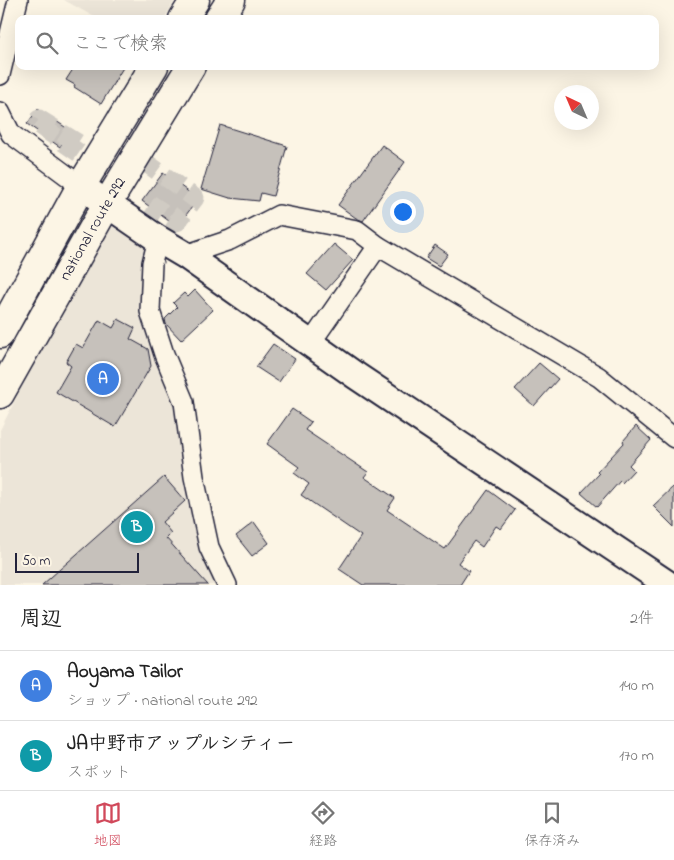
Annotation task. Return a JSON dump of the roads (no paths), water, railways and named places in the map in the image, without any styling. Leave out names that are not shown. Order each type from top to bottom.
[{"type":"highway","points":[[186,15],[195,0]]},
{"type":"highway","points":[[222,15],[231,0]]},
{"type":"highway","name":"national route 292","points":[[0,334],[80,186],[152,70]]},
{"type":"highway","name":"national route 292","points":[[0,394],[107,204],[188,70]]},
{"type":"street","points":[[0,75],[18,0]]},
{"type":"street","points":[[0,112],[11,134],[80,186],[185,255],[310,344],[669,585]]},
{"type":"street","points":[[185,255],[230,240],[279,215],[357,230],[378,246],[599,377],[674,438]]},
{"type":"street","points":[[158,239],[152,263],[150,311],[164,354],[184,402],[194,477],[208,547],[227,585]]},
{"type":"street","points":[[310,344],[378,246]]},
{"type":"tunnel","points":[[79,153],[36,123],[39,119],[81,145]]},
{"type":"tunnel","points":[[142,160],[195,198],[177,222],[150,204]]},
{"type":"place","name":"Aoyama Tailor","points":[[103,379]]},
{"type":"place","name":"JA中野市アップルシティー","points":[[137,527]]}]
